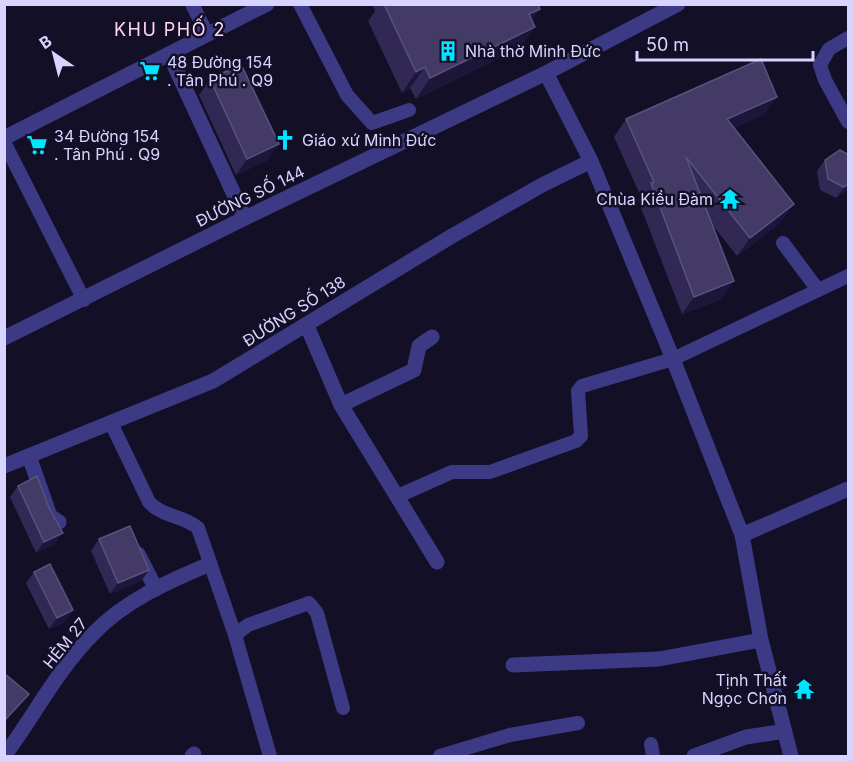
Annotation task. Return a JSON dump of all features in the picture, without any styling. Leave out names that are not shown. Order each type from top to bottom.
[{"type":"street","points":[[4,140],[267,4]]},
{"type":"street","points":[[678,4],[546,73],[591,161],[674,359],[742,535],[760,640],[791,756]]},
{"type":"street","points":[[169,54],[245,218]]},
{"type":"street","name":"ĐƯỜNG SỐ 144","points":[[4,338],[245,218],[546,73]]},
{"type":"street","name":"ĐƯỜNG SỐ 138","points":[[4,466],[213,381],[307,326],[322,312],[398,271],[452,236],[542,185],[591,161]]},
{"type":"street","points":[[307,326],[341,405],[437,562]]},
{"type":"street","points":[[341,405],[414,370],[420,346],[432,337]]},
{"type":"street","points":[[29,456],[50,516],[58,522]]},
{"type":"street","points":[[742,535],[849,489]]},
{"type":"street","points":[[138,553],[156,589]]},
{"type":"street","name":"HẺM 27","points":[[4,756],[93,634],[115,614],[156,589],[210,564]]},
{"type":"street","points":[[513,665],[659,659],[760,640]]},
{"type":"street","points":[[694,756],[746,737],[785,731]]},
{"type":"lane","points":[[192,4],[207,34]]},
{"type":"lane","points":[[300,4],[347,96],[372,123],[409,110]]},
{"type":"lane","points":[[849,38],[829,49],[820,65],[825,81],[849,122]]},
{"type":"lane","points":[[4,140],[84,300]]},
{"type":"lane","points":[[783,243],[818,290]]},
{"type":"lane","points":[[398,496],[452,472],[490,472],[576,441],[581,436],[578,392],[582,386],[674,359],[849,276]]},
{"type":"lane","points":[[111,423],[149,501],[156,510],[189,520],[198,528],[235,635],[270,756]]},
{"type":"lane","points":[[235,635],[248,625],[309,603],[317,613],[344,708]]},
{"type":"lane","points":[[440,756],[510,735],[578,723]]},
{"type":"building","name":"Nhà thờ Minh Đức","points":[[384,4],[538,4],[540,9],[529,14],[535,27],[430,78],[425,67],[416,72]]},
{"type":"building","points":[[761,59],[777,97],[727,119],[794,204],[750,238],[686,157],[734,281],[694,297],[651,183],[654,182],[626,119]]},
{"type":"building","points":[[241,64],[279,144],[247,159],[210,79]]},
{"type":"building","points":[[840,150],[849,155],[849,183],[844,187],[828,179],[825,160]]},
{"type":"building","points":[[37,476],[49,508],[63,533],[44,542],[18,486]]},
{"type":"building","points":[[130,526],[149,570],[118,583],[99,539]]},
{"type":"building","points":[[50,564],[73,610],[57,618],[34,572]]},
{"type":"building","points":[[4,673],[29,694],[4,721]]},
{"type":"place","name":"Nhà thờ Minh Đức","points":[[448,51]]},
{"type":"place","name":"48 Đường 154 . Tân Phú . Q9","points":[[150,71]]},
{"type":"place","name":"Giáo xứ Minh Đức","points":[[285,140]]},
{"type":"place","name":"34 Đường 154 . Tân Phú . Q9","points":[[37,145]]},
{"type":"place","name":"Chùa Kiều Đàm","points":[[730,199]]},
{"type":"place","name":"Tịnh Thất Ngọc Chơn","points":[[804,689]]},
{"type":"district","name":"KHU PHỐ 2","points":[[170,29]]}]
